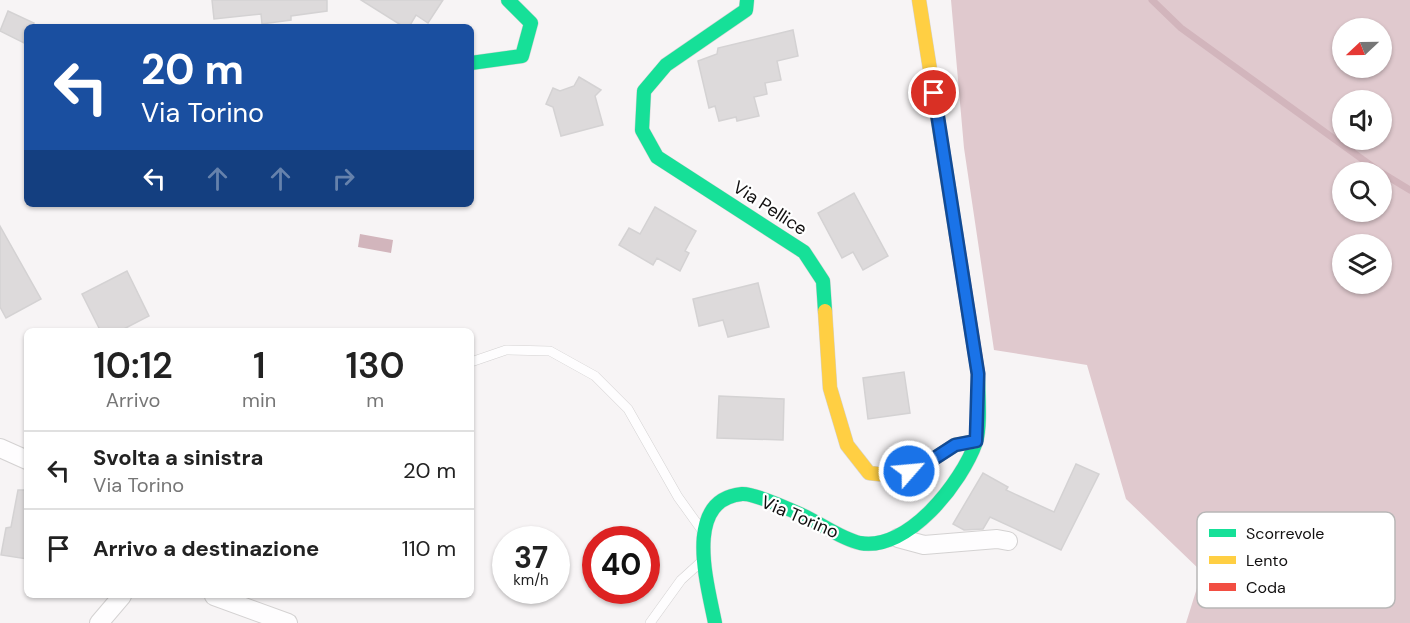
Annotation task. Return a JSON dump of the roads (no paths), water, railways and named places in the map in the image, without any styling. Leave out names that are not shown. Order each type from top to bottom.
[{"type":"main road","points":[[474,63],[522,56],[531,23],[508,0]]},
{"type":"main road","name":"Via Pellice","points":[[747,0],[746,10],[666,65],[644,91],[642,130],[657,158],[804,252],[823,280],[830,388],[847,445],[869,473],[896,476],[921,467],[955,445],[976,441]]},
{"type":"main road","points":[[898,538],[944,499],[976,441],[978,374],[919,0]]},
{"type":"main road","name":"Via Torino","points":[[703,531],[712,511],[722,500],[744,494],[800,514],[859,543],[880,543],[898,538]]},
{"type":"main road","points":[[703,531],[704,560],[714,623]]},
{"type":"street","points":[[0,448],[24,459]]},
{"type":"street","name":"Via Torino","points":[[898,538],[924,545],[997,539],[1008,541]]},
{"type":"street","points":[[99,623],[120,598]]},
{"type":"street","points":[[219,598],[288,623]]},
{"type":"lane","points":[[474,361],[506,350],[550,351],[595,376],[628,409],[678,497],[703,531]]},
{"type":"lane","points":[[650,623],[681,580],[704,560]]},
{"type":"waterway","points":[[1152,0],[1181,28],[1366,162]]},
{"type":"waterway","points":[[1392,179],[1410,190]]}]
